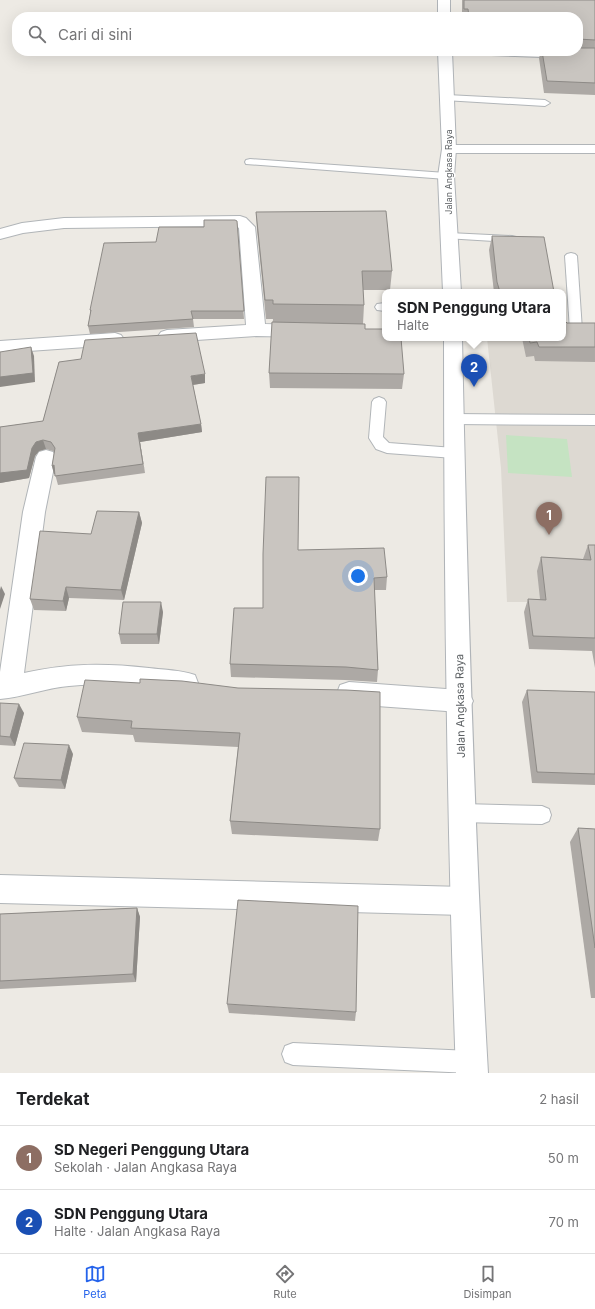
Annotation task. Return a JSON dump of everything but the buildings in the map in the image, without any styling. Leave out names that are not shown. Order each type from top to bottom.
[{"type":"street","points":[[444,0],[444,12]]},
{"type":"street","name":"Jalan Angkasa Raya","points":[[445,56],[448,149],[446,176],[452,289]]},
{"type":"street","points":[[448,149],[595,149]]},
{"type":"street","points":[[0,234],[22,228],[64,223],[240,221],[247,227],[256,330]]},
{"type":"street","points":[[0,347],[256,330],[317,331]]},
{"type":"street","points":[[570,330],[595,330]]},
{"type":"street","name":"Jalan Angkasa Raya","points":[[453,341],[453,419],[464,901],[471,1067]]},
{"type":"street","points":[[46,457],[34,512],[5,688],[54,677],[81,675],[121,676],[204,686]]},
{"type":"street","points":[[330,692],[460,701]]},
{"type":"street","points":[[0,889],[464,901]]},
{"type":"lane","points":[[583,56],[595,56]]},
{"type":"lane","points":[[447,98],[545,103]]},
{"type":"lane","points":[[250,162],[446,176]]},
{"type":"lane","points":[[449,236],[523,240]]},
{"type":"lane","points":[[570,256],[570,330]]},
{"type":"lane","points":[[379,402],[376,438],[381,445],[387,448],[454,454]]},
{"type":"lane","points":[[453,419],[595,420]]},
{"type":"lane","points":[[462,813],[542,815]]},
{"type":"lane","points":[[293,1054],[471,1067]]},
{"type":"shaded area","points":[[595,335],[595,602],[507,602],[501,468],[487,341],[566,341],[566,338]]},
{"type":"green space","points":[[506,435],[567,439],[572,477],[508,473]]},
{"type":"place","name":"SDN Penggung Utara","points":[[474,387]]},
{"type":"place","name":"SD Negeri Penggung Utara","points":[[549,535]]}]
